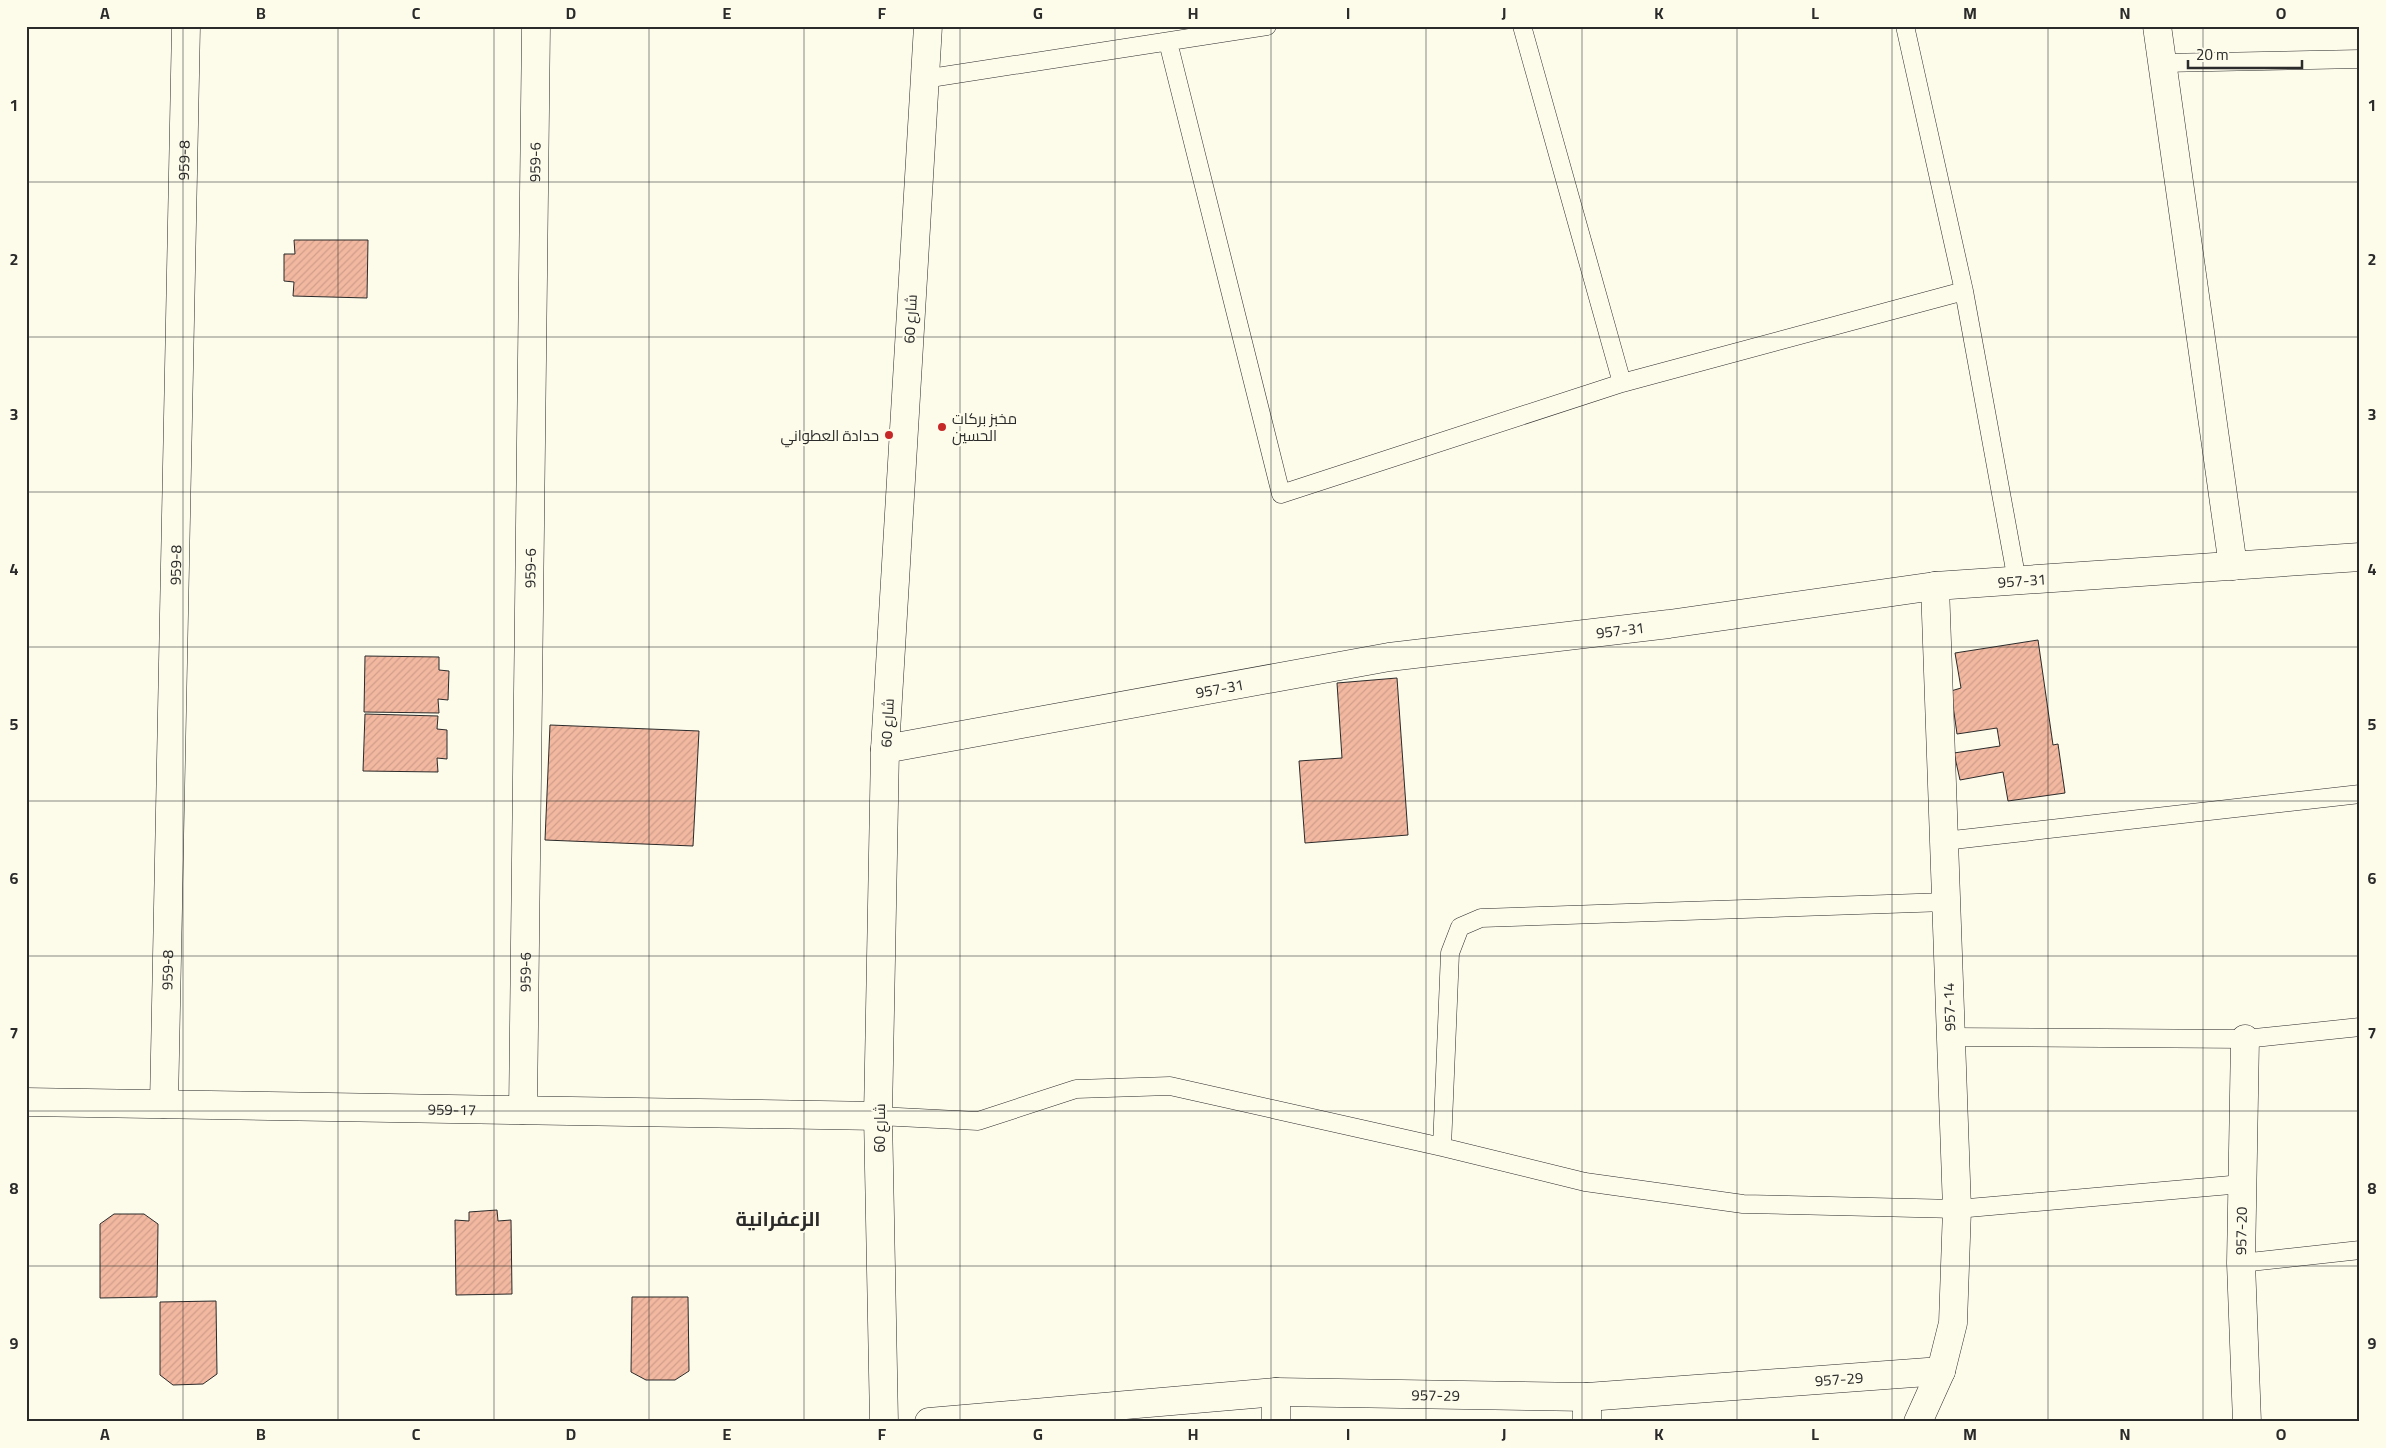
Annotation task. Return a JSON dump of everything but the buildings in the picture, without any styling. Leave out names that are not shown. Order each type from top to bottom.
[{"type":"street","name":"959-8","points":[[164,1104],[186,26]]},
{"type":"street","name":"959-6","points":[[523,1110],[536,26]]},
{"type":"street","name":"شارع 60","points":[[884,1422],[878,1116],[885,749],[928,26]]},
{"type":"street","points":[[2157,26],[2233,566]]},
{"type":"street","name":"957-31","points":[[885,749],[1389,657],[1669,624],[1935,586],[2360,557]]},
{"type":"street","name":"957-14","points":[[1918,1422],[1941,1371],[1953,1323],[1957,1209],[1935,586]]},
{"type":"street","name":"957-20","points":[[2245,1039],[2241,1264],[2247,1422]]},
{"type":"street","name":"959-17","points":[[26,1102],[878,1116]]},
{"type":"street","name":"957-29","points":[[929,1422],[1276,1392],[1587,1409],[1941,1371]]},
{"type":"street","points":[[1276,1392],[1276,1422]]},
{"type":"lane","points":[[924,79],[1267,26]]},
{"type":"lane","points":[[1522,26],[1622,383]]},
{"type":"lane","points":[[1904,26],[1964,291],[2017,580]]},
{"type":"lane","points":[[1168,42],[1281,494],[1622,383],[1964,291]]},
{"type":"lane","points":[[2162,63],[2360,59]]},
{"type":"lane","points":[[1944,841],[2360,794]]},
{"type":"lane","points":[[1442,1147],[1450,953],[1460,927],[1481,918],[1946,902]]},
{"type":"lane","points":[[1950,1037],[2245,1039],[2360,1027]]},
{"type":"lane","points":[[878,1116],[978,1121],[1076,1089],[1170,1086],[1442,1147],[1585,1182],[1743,1204],[1957,1209],[2242,1184]]},
{"type":"lane","points":[[2241,1264],[2360,1250]]},
{"type":"place","name":"مخبز بركات الحسين","points":[[942,427]]},
{"type":"place","name":"حدادة العطواني","points":[[889,435]]},
{"type":"district","name":"الزعفرانية","points":[[778,1218]]}]
